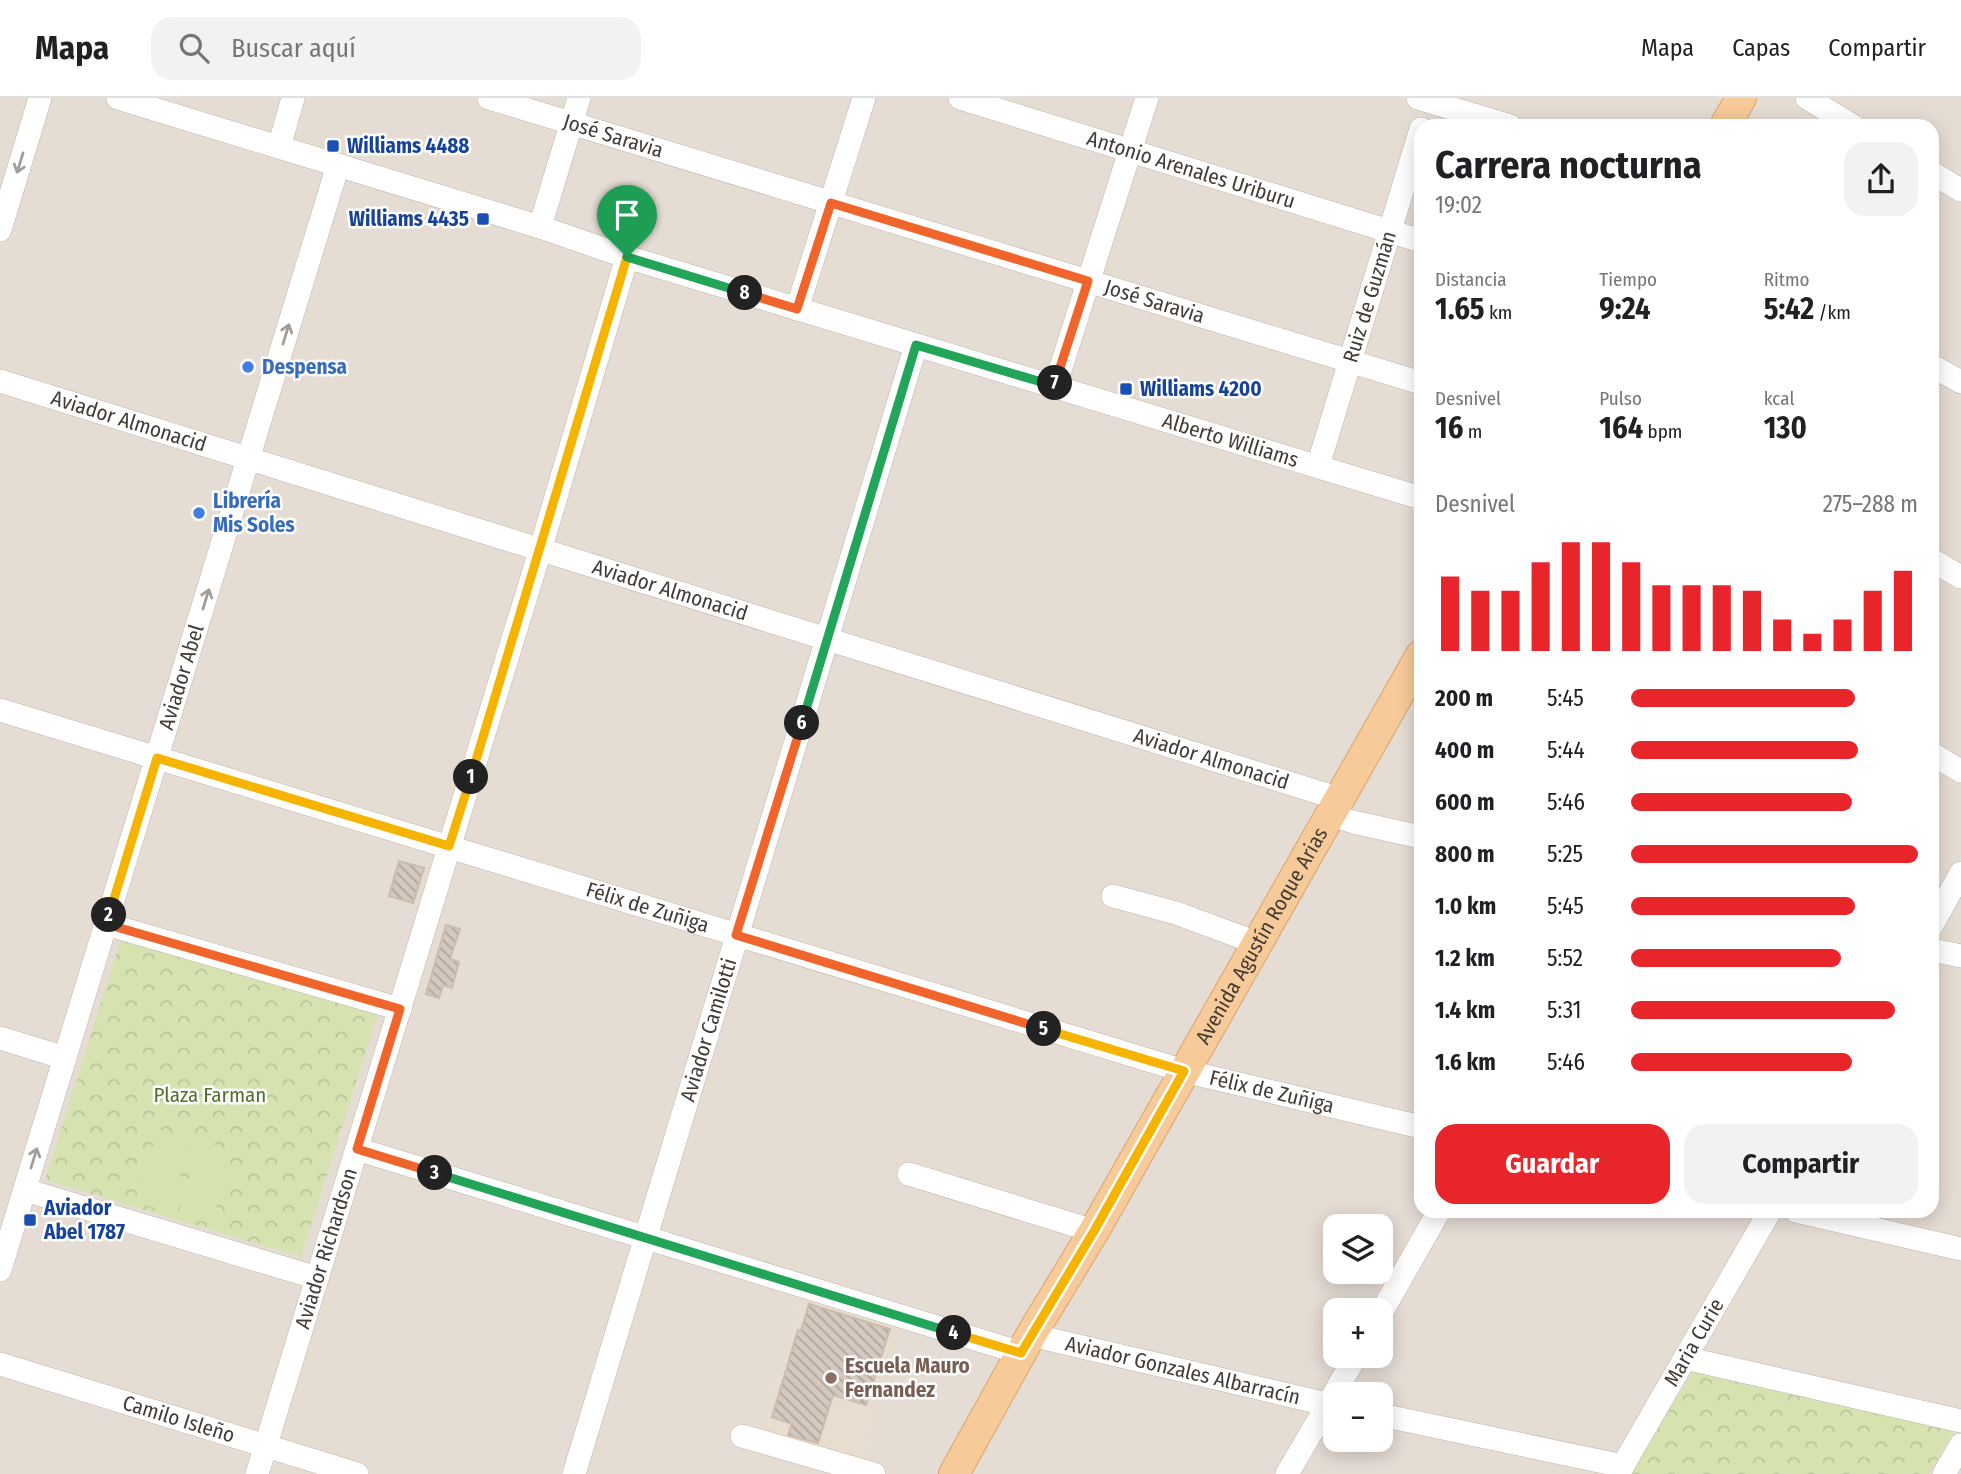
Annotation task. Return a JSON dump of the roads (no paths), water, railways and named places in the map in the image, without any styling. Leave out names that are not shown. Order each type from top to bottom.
[{"type":"main road","points":[[1729,119],[1741,98]]},
{"type":"main road","name":"Avenida Agustín Roque Arias","points":[[954,1474],[1414,667]]},
{"type":"street","points":[[0,230],[40,98]]},
{"type":"street","name":"Alberto Williams","points":[[118,98],[540,227],[627,257],[1414,496]]},
{"type":"street","points":[[279,147],[293,98]]},
{"type":"street","name":"José Saravia","points":[[489,98],[1414,381]]},
{"type":"street","points":[[540,227],[579,98]]},
{"type":"street","points":[[797,309],[864,98]]},
{"type":"street","name":"Antonio Arenales Uriburu","points":[[960,98],[1414,239]]},
{"type":"street","points":[[1055,386],[1147,98]]},
{"type":"street","points":[[1807,98],[1842,119]]},
{"type":"street","points":[[1426,99],[1488,119]]},
{"type":"street","name":"Ruiz de Guzmán","points":[[1422,119],[1426,99]]},
{"type":"street","name":"Ruiz de Guzmán","points":[[1318,466],[1414,149]]},
{"type":"street","name":"Aviador Abel","points":[[0,1270],[338,165]]},
{"type":"street","points":[[1939,177],[1961,190]]},
{"type":"street","name":"Aviador Richardson","points":[[257,1474],[540,551],[627,257]]},
{"type":"street","name":"Aviador Camilotti","points":[[574,1474],[916,345]]},
{"type":"street","points":[[1939,370],[1961,382]]},
{"type":"street","name":"Aviador Almonacid","points":[[0,381],[540,551],[828,638],[1335,806],[1353,822],[1414,835]]},
{"type":"street","points":[[1939,564],[1961,577]]},
{"type":"street","name":"Félix de Zuñiga","points":[[0,710],[1184,1071],[1414,1125]]},
{"type":"street","points":[[1939,758],[1961,771]]},
{"type":"street","points":[[1939,912],[1961,873]]},
{"type":"street","points":[[1113,896],[1176,913],[1257,943]]},
{"type":"street","points":[[106,924],[400,1009]]},
{"type":"street","points":[[1939,951],[1961,956]]},
{"type":"street","points":[[0,1038],[65,1058]]},
{"type":"street","name":"Aviador Gonzales Albarracín","points":[[357,1149],[645,1238],[1026,1344],[1323,1403]]},
{"type":"street","points":[[909,1174],[1094,1231]]},
{"type":"street","points":[[25,1190],[317,1278]]},
{"type":"street","points":[[1390,1298],[1435,1218]]},
{"type":"street","name":"Maria Curie","points":[[1620,1470],[1766,1218]]},
{"type":"street","points":[[1826,1218],[1961,1249]]},
{"type":"street","points":[[1685,1358],[1961,1421]]},
{"type":"street","name":"Camilo Isleño","points":[[0,1364],[357,1474]]},
{"type":"street","points":[[1393,1418],[1620,1470]]},
{"type":"street","points":[[1287,1474],[1323,1419]]},
{"type":"street","points":[[741,1436],[874,1474]]},
{"type":"street","points":[[1944,1474],[1961,1445]]},
{"type":"place","name":"Williams 4488","points":[[333,146]]},
{"type":"place","name":"Williams 4435","points":[[483,219]]},
{"type":"place","name":"Despensa","points":[[248,367]]},
{"type":"place","name":"Williams 4200","points":[[1126,389]]},
{"type":"place","name":"Librería Mis Soles","points":[[199,513]]},
{"type":"place","name":"Aviador Abel 1787","points":[[30,1220]]},
{"type":"place","name":"Escuela Mauro Fernandez","points":[[831,1378]]},
{"type":"park label","name":"Plaza Farman","points":[[210,1095]]}]
